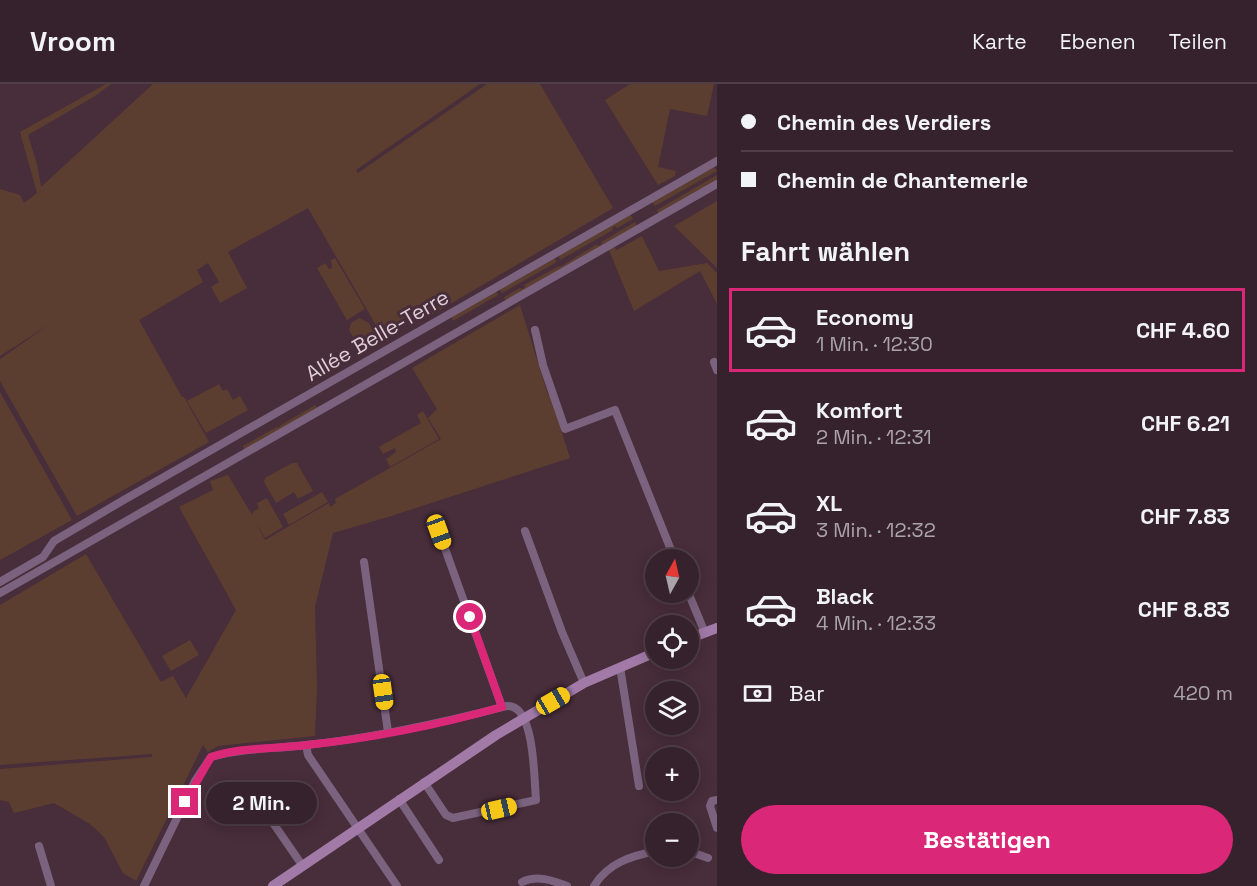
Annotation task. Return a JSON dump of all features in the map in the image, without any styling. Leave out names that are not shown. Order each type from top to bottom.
[{"type":"main road","points":[[699,635],[717,628]]},
{"type":"main road","points":[[273,886],[424,782],[525,717],[584,683],[645,657]]},
{"type":"street","name":"Allée Belle-Terre","points":[[0,582],[43,557],[54,540],[717,161]]},
{"type":"street","name":"Allée Belle-Terre","points":[[0,593],[717,184]]},
{"type":"street","points":[[535,330],[543,365],[565,429],[615,410],[671,549]]},
{"type":"street","points":[[525,531],[562,632],[584,683]]},
{"type":"street","points":[[439,532],[502,707]]},
{"type":"street","points":[[364,562],[388,732]]},
{"type":"street","points":[[693,603],[705,633]]},
{"type":"street","points":[[620,667],[639,786]]},
{"type":"street","points":[[144,886],[195,781],[211,757],[246,749],[306,745],[388,732],[444,722],[502,707],[515,706],[525,717],[529,731],[536,800],[453,818],[446,815],[424,782]]},
{"type":"street","points":[[306,745],[307,753],[397,886]]},
{"type":"street","points":[[249,788],[302,866]]},
{"type":"street","points":[[399,799],[439,860]]},
{"type":"street","points":[[717,800],[712,801],[710,806],[717,828]]},
{"type":"street","points":[[39,846],[51,886]]},
{"type":"street","points":[[594,886],[603,873],[618,862],[645,853]]},
{"type":"street","points":[[699,855],[708,858]]},
{"type":"street","points":[[522,882],[531,878],[552,880],[567,886]]},
{"type":"shaded area","points":[[106,84],[111,84],[95,96],[28,135],[41,187],[153,84],[480,84],[356,170],[358,173],[487,84],[540,84],[613,208],[419,322],[417,318],[381,334],[308,208],[228,252],[247,288],[220,303],[211,287],[219,282],[208,263],[197,270],[203,282],[139,320],[209,442],[77,516],[0,381],[0,359],[50,324],[0,356],[0,189],[20,195],[24,203],[37,193],[20,132]]},
{"type":"shaded area","points":[[630,84],[714,84],[707,116],[670,109],[658,167],[676,171],[675,176],[658,185],[605,100]]},
{"type":"shaded area","points":[[714,167],[717,171],[655,206],[652,202]]},
{"type":"shaded area","points":[[717,175],[717,181],[659,214],[657,210]]},
{"type":"shaded area","points":[[717,201],[717,268],[674,226]]},
{"type":"shaded area","points":[[630,214],[633,219],[617,228],[615,226],[613,230],[560,260],[558,255]]},
{"type":"shaded area","points":[[635,222],[637,226],[506,301],[504,297],[522,289],[524,285],[560,267],[597,244],[598,246],[602,244],[601,242]]},
{"type":"shaded area","points":[[642,236],[659,271],[707,263],[717,273],[717,304],[700,271],[634,311],[609,250],[614,247],[617,250]]},
{"type":"shaded area","points":[[335,258],[365,309],[347,320],[317,268],[325,263],[329,269],[332,268],[331,260]]},
{"type":"shaded area","points":[[554,258],[557,262],[502,293],[499,289]]},
{"type":"shaded area","points":[[496,291],[498,295],[453,321],[451,317]]},
{"type":"shaded area","points":[[520,305],[570,458],[333,533],[315,607],[317,688],[315,736],[218,746],[208,752],[203,745],[136,881],[123,873],[104,837],[90,824],[54,803],[14,813],[9,802],[0,800],[0,769],[152,757],[152,754],[0,765],[0,605],[86,554],[161,682],[173,676],[186,698],[236,610],[179,507],[213,490],[210,481],[228,475],[252,515],[259,508],[257,503],[267,498],[283,527],[265,538],[255,520],[265,540],[329,503],[330,507],[336,503],[335,499],[441,439],[428,418],[437,409],[412,368]]},
{"type":"shaded area","points":[[359,318],[369,323],[378,339],[360,349],[349,330],[351,323]]},
{"type":"shaded area","points":[[219,384],[223,391],[227,389],[233,400],[240,396],[248,410],[206,433],[187,401]]},
{"type":"shaded area","points":[[0,392],[72,520],[0,560]]},
{"type":"shaded area","points":[[315,405],[318,409],[245,450],[243,446]]},
{"type":"shaded area","points":[[423,411],[439,439],[390,467],[386,459],[396,452],[395,448],[383,454],[379,447],[421,423],[417,415]]},
{"type":"shaded area","points":[[292,463],[297,463],[313,491],[298,499],[294,492],[276,503],[264,482],[265,478]]},
{"type":"shaded area","points":[[322,492],[328,502],[289,525],[283,514]]},
{"type":"shaded area","points":[[190,640],[199,655],[171,671],[162,656]]},
{"type":"route","points":[[185,802],[195,781],[211,757],[226,752],[306,745],[388,732],[435,724],[502,707],[470,617]]}]
